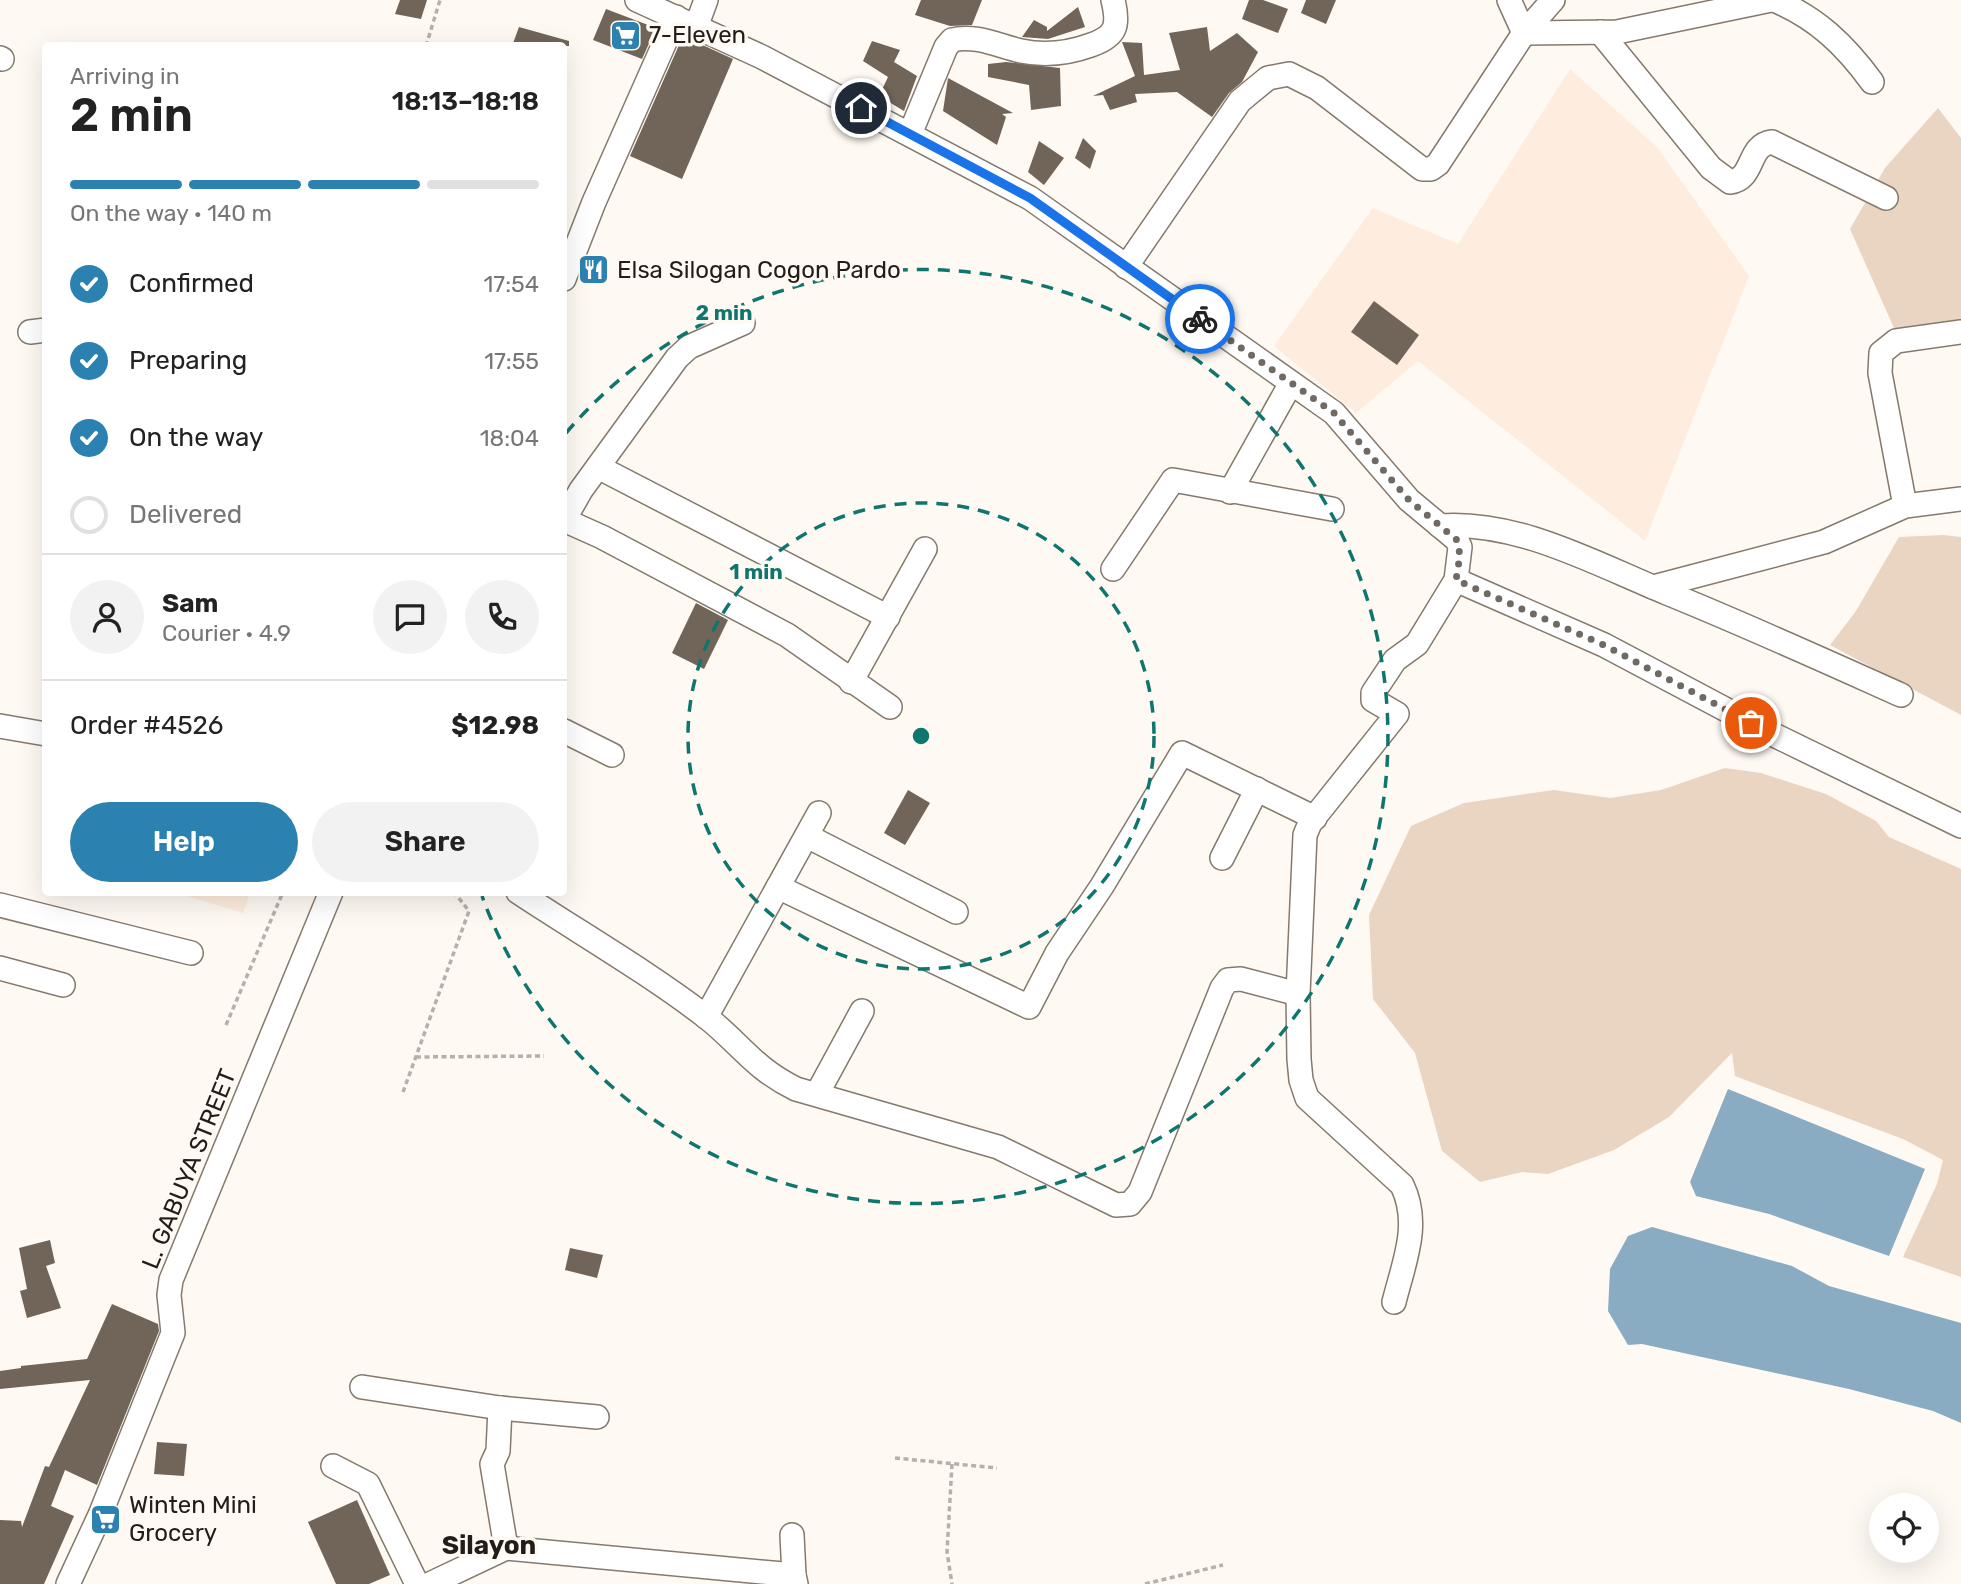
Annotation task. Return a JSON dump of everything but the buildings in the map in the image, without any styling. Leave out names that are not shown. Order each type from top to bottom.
[{"type":"street","points":[[637,0],[910,134],[1030,198],[1334,413],[1409,500],[1457,540],[1460,547],[1456,580],[1417,644],[1395,660],[1373,693],[1373,701],[1397,714],[1315,818],[1305,835],[1302,850],[1298,994],[1300,1070],[1307,1098],[1402,1185],[1410,1202],[1413,1226],[1394,1302]]},
{"type":"street","points":[[567,271],[594,202],[686,22],[706,0]]},
{"type":"street","points":[[910,134],[946,47],[952,40],[971,38],[1046,54],[1066,52],[1106,40],[1114,34],[1117,26],[1113,0]]},
{"type":"street","points":[[1509,0],[1524,33]]},
{"type":"street","points":[[1126,267],[1240,101],[1268,78],[1289,74],[1317,88],[1422,169],[1431,169],[1438,164],[1524,33],[1553,0]]},
{"type":"street","points":[[1524,33],[1601,32],[1675,22],[1773,0],[1804,13],[1833,35],[1872,82]]},
{"type":"street","points":[[1601,32],[1711,169],[1730,182],[1738,181],[1747,173],[1756,150],[1763,143],[1772,142],[1886,198]]},
{"type":"street","points":[[567,515],[598,467],[677,358],[689,346],[743,323]]},
{"type":"street","points":[[1905,506],[1880,373],[1881,353],[1896,341],[1961,332]]},
{"type":"street","points":[[1230,492],[1291,383]]},
{"type":"street","points":[[598,467],[888,617]]},
{"type":"street","points":[[1113,569],[1173,480],[1332,509]]},
{"type":"street","points":[[1653,587],[1825,542],[1905,506],[1961,499]]},
{"type":"street","points":[[567,521],[602,537],[787,635],[890,707]]},
{"type":"street","points":[[1440,526],[1469,524],[1517,534],[1653,587],[1901,695]]},
{"type":"street","points":[[851,682],[925,549]]},
{"type":"street","points":[[1456,580],[1604,645],[1770,733],[1961,826]]},
{"type":"street","points":[[0,726],[42,733]]},
{"type":"street","points":[[567,732],[612,755]]},
{"type":"street","points":[[778,887],[928,960],[1031,1006],[1056,953],[1102,886],[1182,752],[1315,818]]},
{"type":"street","points":[[1222,858],[1257,789]]},
{"type":"street","points":[[706,1017],[819,813]]},
{"type":"street","points":[[807,836],[956,912]]},
{"type":"street","name":"L. GABUYA STREET","points":[[68,1584],[100,1515],[173,1333],[169,1295],[171,1280],[329,896]]},
{"type":"street","points":[[523,896],[706,1017],[757,1066],[796,1089],[999,1147],[1116,1205],[1130,1204],[1140,1192],[1222,988],[1228,980],[1241,979],[1298,994]]},
{"type":"street","points":[[0,905],[191,953]]},
{"type":"street","points":[[0,968],[63,985]]},
{"type":"street","points":[[817,1094],[862,1011]]},
{"type":"street","points":[[362,1387],[499,1408],[597,1417]]},
{"type":"street","points":[[499,1408],[498,1451],[492,1464],[506,1548]]},
{"type":"street","points":[[333,1466],[368,1484],[417,1584]]},
{"type":"street","points":[[430,1584],[506,1548],[795,1579],[792,1535]]},
{"type":"path","points":[[427,42],[440,0]]},
{"type":"path","points":[[226,1024],[281,896]]},
{"type":"path","points":[[403,1092],[469,911],[457,896]]},
{"type":"path","points":[[416,1057],[544,1056]]},
{"type":"path","points":[[895,1458],[997,1468]]},
{"type":"path","points":[[952,1464],[947,1552],[953,1584]]},
{"type":"path","points":[[1146,1584],[1223,1565]]},
{"type":"shaded area","points":[[1570,69],[1657,147],[1749,276],[1645,541],[1418,361],[1356,413],[1274,346],[1373,208],[1458,244]]},
{"type":"shaded area","points":[[1938,108],[1961,138],[1961,329],[1898,337],[1850,229],[1885,168]]},
{"type":"shaded area","points":[[1899,537],[1961,537],[1961,715],[1830,645],[1856,611]]},
{"type":"shaded area","points":[[1725,768],[1761,773],[1826,794],[1876,821],[1889,837],[1961,869],[1961,1277],[1903,1257],[1937,1184],[1943,1160],[1903,1139],[1735,1076],[1732,1053],[1669,1117],[1614,1150],[1548,1174],[1522,1172],[1480,1182],[1442,1151],[1415,1053],[1373,999],[1369,915],[1411,826],[1464,803],[1554,790],[1610,798],[1661,790]]},
{"type":"shaded area","points":[[187,896],[249,896],[243,913]]},
{"type":"water","points":[[1728,1089],[1925,1169],[1889,1256],[1769,1214],[1696,1196],[1690,1182]]},
{"type":"water","points":[[1652,1227],[1792,1266],[1829,1286],[1961,1323],[1961,1423],[1933,1411],[1849,1389],[1642,1344],[1628,1345],[1608,1311],[1610,1269],[1628,1236]]},
{"type":"way so far","points":[[1200,319],[1334,413],[1409,500],[1457,540],[1460,555],[1456,580],[1604,645],[1751,723]]},
{"type":"place","name":"7-Eleven","points":[[626,35]]},
{"type":"place","name":"Elsa Silogan Cogon Pardo","points":[[594,270]]},
{"type":"place","name":"Winten Mini Grocery","points":[[106,1519]]},
{"type":"district","name":"Silayon","points":[[489,1545]]},
{"type":"route","points":[[861,108],[1030,198],[1200,319]]}]
